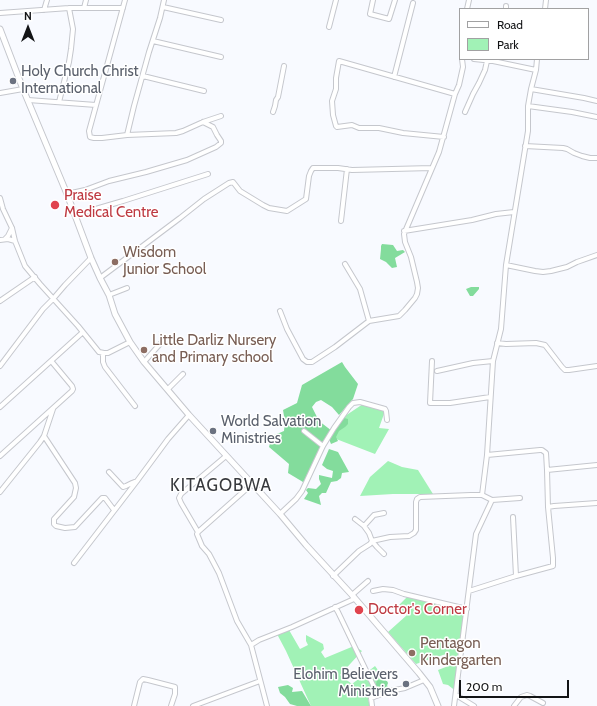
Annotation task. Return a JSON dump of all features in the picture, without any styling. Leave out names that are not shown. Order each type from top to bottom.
[{"type":"street","points":[[44,10],[47,0]]},
{"type":"street","points":[[84,8],[86,0]]},
{"type":"street","points":[[125,0],[89,131],[90,137],[102,138],[127,135],[176,133],[221,116]]},
{"type":"street","points":[[127,135],[164,0]]},
{"type":"street","points":[[329,27],[336,0]]},
{"type":"street","points":[[373,0],[370,14],[389,19],[395,0]]},
{"type":"street","points":[[394,77],[413,3]]},
{"type":"street","points":[[163,6],[221,20]]},
{"type":"street","points":[[59,102],[71,49],[73,29],[69,8]]},
{"type":"street","points":[[0,13],[69,8],[123,8]]},
{"type":"street","points":[[0,29],[23,89],[67,194],[91,258],[109,295],[115,314],[130,342],[144,362],[189,415],[280,514],[414,667],[430,687],[438,706]]},
{"type":"street","points":[[153,41],[221,57]]},
{"type":"street","points":[[280,311],[287,329],[303,359],[307,362],[312,362],[335,347],[369,321],[399,316],[406,310],[417,294],[418,288],[411,257],[403,236],[404,231],[439,152],[455,94],[459,85],[463,67],[462,60]]},
{"type":"street","points":[[480,60],[493,60],[536,70]]},
{"type":"street","points":[[482,495],[487,455],[493,361],[501,328],[506,265],[524,146],[528,131],[528,106],[538,60]]},
{"type":"street","points":[[444,137],[403,133],[379,128],[359,128],[352,125],[337,127],[332,111],[332,101],[336,89],[339,61],[455,94]]},
{"type":"street","points":[[465,112],[485,70],[487,61]]},
{"type":"street","points":[[273,112],[278,97],[284,66]]},
{"type":"street","points":[[143,76],[204,91]]},
{"type":"street","points":[[0,92],[23,89]]},
{"type":"street","points":[[531,89],[597,101]]},
{"type":"street","points":[[28,100],[96,105]]},
{"type":"street","points":[[528,106],[572,112],[597,118]]},
{"type":"street","points":[[67,194],[187,160],[216,147],[221,143],[221,141],[213,127],[203,122]]},
{"type":"street","points":[[524,146],[563,148],[582,156],[597,158]]},
{"type":"street","points":[[100,278],[204,199],[229,183],[233,182],[240,191],[269,208],[287,211],[306,199],[309,176],[313,168],[378,170],[432,168]]},
{"type":"street","points":[[341,221],[347,169]]},
{"type":"street","points":[[75,215],[123,202],[208,174]]},
{"type":"street","points":[[0,198],[3,209],[12,228],[15,241],[26,266],[100,352],[111,352],[130,342]]},
{"type":"street","points":[[404,231],[514,212]]},
{"type":"street","points":[[2,239],[8,236],[12,228]]},
{"type":"street","points":[[2,239],[15,241]]},
{"type":"street","points":[[506,265],[543,272],[566,267],[597,255]]},
{"type":"street","points":[[0,366],[43,309],[91,258]]},
{"type":"street","points":[[346,264],[360,289],[369,321]]},
{"type":"street","points":[[0,301],[35,277]]},
{"type":"street","points":[[109,295],[127,288]]},
{"type":"street","points":[[0,407],[52,362],[83,332]]},
{"type":"street","points":[[497,343],[536,343],[545,345],[565,370],[597,366]]},
{"type":"street","points":[[144,362],[160,344]]},
{"type":"street","points":[[103,353],[103,362],[105,367],[135,406]]},
{"type":"street","points":[[432,361],[430,403],[450,403],[490,397]]},
{"type":"street","points":[[437,372],[473,363],[493,361]]},
{"type":"street","points":[[0,456],[71,393],[73,389],[72,386],[52,362]]},
{"type":"street","points":[[168,389],[183,374]]},
{"type":"street","points":[[280,514],[302,491],[334,428],[353,403],[360,402],[385,409],[387,420]]},
{"type":"street","points":[[0,492],[44,436],[53,409]]},
{"type":"street","points":[[74,563],[168,439],[189,415]]},
{"type":"street","points":[[304,431],[324,446]]},
{"type":"street","points":[[44,436],[75,483],[76,488],[74,497],[54,519],[54,524],[65,528],[73,528],[102,498],[105,498],[114,510]]},
{"type":"street","points":[[469,591],[552,566],[553,558],[548,507],[546,453],[540,450],[487,455]]},
{"type":"street","points":[[226,456],[180,496],[180,503],[198,532],[197,534],[202,546],[212,559],[219,573],[237,621],[251,646],[267,706]]},
{"type":"street","points":[[547,470],[597,465]]},
{"type":"street","points":[[109,472],[123,487],[137,481]]},
{"type":"street","points":[[198,532],[252,484]]},
{"type":"street","points":[[333,576],[358,551],[370,544],[372,540],[409,536],[414,533],[416,530],[416,502],[420,497],[482,495],[492,500],[520,498]]},
{"type":"street","points":[[454,706],[476,534],[492,500]]},
{"type":"street","points":[[548,507],[597,503]]},
{"type":"street","points":[[364,526],[374,515],[384,513]]},
{"type":"street","points":[[513,517],[516,576]]},
{"type":"street","points":[[355,519],[364,526],[376,547],[384,554]]},
{"type":"street","points":[[251,646],[259,640],[292,627],[353,597],[368,581]]},
{"type":"street","points":[[373,591],[383,589],[393,590],[467,609]]},
{"type":"street","points":[[334,607],[338,612],[375,689]]},
{"type":"street","points":[[134,706],[140,682],[143,679],[175,687],[175,694],[171,706]]},
{"type":"street","points":[[372,706],[371,698],[390,691],[405,688],[424,680]]},
{"type":"street","points":[[193,706],[260,681]]},
{"type":"street","points":[[456,694],[474,706]]},
{"type":"street","points":[[514,706],[521,697],[527,695],[543,703]]},
{"type":"green space","points":[[382,244],[393,245],[397,251],[403,250],[405,252],[395,258],[397,267],[392,268],[380,259]]},
{"type":"green space","points":[[471,287],[479,287],[473,296],[470,296],[466,289]]},
{"type":"green space","points":[[342,362],[358,384],[353,399],[339,415],[332,407],[321,400],[316,402],[312,407],[319,421],[332,431],[307,479],[303,482],[288,473],[289,464],[269,447],[272,436],[284,431],[285,422],[283,410],[297,403],[302,385]]},
{"type":"green space","points":[[363,404],[385,411],[379,428],[389,429],[375,454],[331,437],[345,416]]},
{"type":"green space","points":[[344,418],[348,419],[348,424],[339,431],[336,437],[338,441],[331,444],[329,439]]},
{"type":"green space","points":[[329,449],[338,452],[349,472],[342,473],[341,478],[337,481],[331,482],[326,493],[322,493],[319,496],[321,505],[304,499],[308,493],[306,490],[308,488],[316,489],[321,484],[319,475],[332,478],[333,471],[322,465]]},
{"type":"green space","points":[[388,461],[402,467],[418,470],[433,494],[360,496],[370,477]]},
{"type":"green space","points":[[408,596],[467,610],[457,692],[448,685],[443,684],[438,670],[451,665],[446,654],[416,664],[388,632],[407,615],[398,606]]},
{"type":"green space","points":[[289,630],[300,649],[308,645],[306,635],[323,644],[324,649],[321,652],[325,658],[354,646],[362,651],[340,675],[352,684],[375,666],[386,681],[385,691],[387,685],[390,691],[378,697],[368,699],[370,706],[311,706],[277,634]]},
{"type":"green space","points":[[377,680],[387,681],[388,683],[385,691],[378,691],[375,689]]},
{"type":"green space","points":[[288,685],[293,688],[292,692],[302,691],[311,706],[297,706],[290,704],[280,693],[278,687]]},
{"type":"place","name":"Holy Church Christ International","points":[[13,81]]},
{"type":"place","name":"Praise Medical Centre","points":[[55,205]]},
{"type":"place","name":"Wisdom Junior School","points":[[115,262]]},
{"type":"place","name":"Little Darliz Nursery and Primary school","points":[[144,350]]},
{"type":"place","name":"World Salvation Ministries","points":[[213,431]]},
{"type":"place","name":"Doctor's Corner","points":[[359,610]]},
{"type":"place","name":"Pentagon Kindergarten","points":[[412,653]]},
{"type":"place","name":"Elohim Believers Ministries","points":[[406,684]]},
{"type":"district","name":"KITAGOBWA","points":[[221,486]]}]
